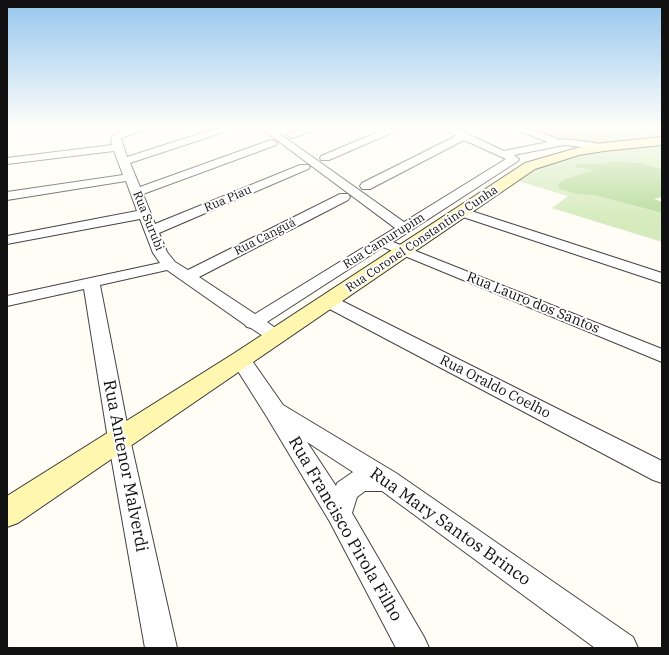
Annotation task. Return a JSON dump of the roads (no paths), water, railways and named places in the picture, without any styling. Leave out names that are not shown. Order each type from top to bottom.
[{"type":"street","points":[[7,162],[18,160]]},
{"type":"street","points":[[124,161],[128,160]]},
{"type":"street","points":[[136,192],[224,160]]},
{"type":"street","points":[[309,160],[404,228]]},
{"type":"street","points":[[366,186],[418,160]]},
{"type":"street","name":"Rua Coronel Constantino Cunha","points":[[7,513],[241,360],[403,251],[518,160]]},
{"type":"street","name":"Rua Surubi","points":[[124,161],[160,253],[170,265],[275,336]]},
{"type":"street","name":"Rua Piau","points":[[152,231],[304,167]]},
{"type":"street","points":[[7,196],[130,176]]},
{"type":"street","name":"Rua Canguá","points":[[187,277],[344,197]]},
{"type":"street","points":[[464,203],[662,278]]},
{"type":"street","name":"Rua Camurupim","points":[[254,323],[404,228],[464,203]]},
{"type":"street","points":[[7,240],[144,214]]},
{"type":"street","name":"Rua Lauro dos Santos","points":[[382,242],[662,356]]},
{"type":"street","points":[[7,301],[170,265]]},
{"type":"street","name":"Rua Antenor Malverdi","points":[[91,283],[119,439],[161,648]]},
{"type":"street","name":"Rua Oraldo Coelho","points":[[328,301],[662,474]]},
{"type":"street","points":[[241,360],[275,411]]},
{"type":"street","name":"Rua Mary Santos Brinco","points":[[275,411],[387,481],[622,648]]},
{"type":"street","name":"Rua Francisco Pirola Filho","points":[[275,411],[339,514],[413,648]]},
{"type":"street","points":[[339,514],[346,491],[362,480],[387,481]]}]
